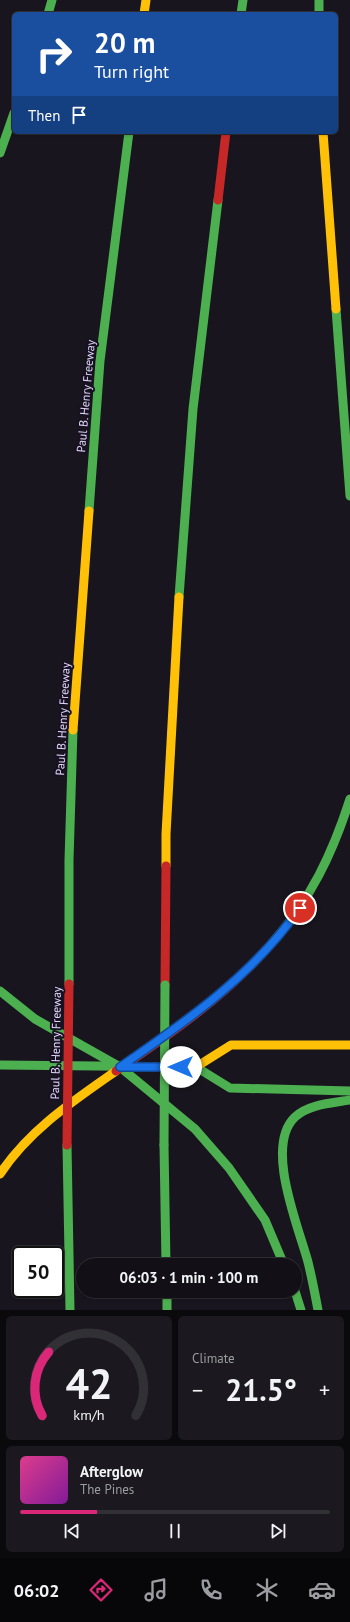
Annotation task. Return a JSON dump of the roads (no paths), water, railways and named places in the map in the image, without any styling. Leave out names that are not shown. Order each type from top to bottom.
[{"type":"main road","points":[[49,12],[52,0]]},
{"type":"main road","points":[[144,12],[146,0]]},
{"type":"main road","points":[[242,12],[243,0]]},
{"type":"main road","points":[[319,0],[319,12]]},
{"type":"main road","points":[[0,153],[12,119]]},
{"type":"main road","name":"Paul B. Henry Freeway","points":[[70,1310],[67,1145],[69,860],[73,715],[100,361],[128,134]]},
{"type":"main road","points":[[166,1258],[164,1145],[166,834],[181,563],[193,409],[226,134]]},
{"type":"main road","points":[[323,134],[329,232],[342,369],[350,496]]},
{"type":"main road","points":[[342,369],[350,420]]},
{"type":"main road","points":[[0,1174],[19,1148],[40,1126],[120,1067],[178,1028],[201,1010],[268,950],[314,888],[327,862],[346,814],[350,799]]},
{"type":"main road","points":[[0,991],[35,1019],[120,1067],[195,1129],[229,1168],[265,1220],[281,1258]]},
{"type":"main road","points":[[196,1067],[231,1045],[350,1045]]},
{"type":"main road","points":[[0,1065],[196,1067],[230,1088],[350,1091]]},
{"type":"main road","points":[[318,1310],[308,1265],[284,1178],[283,1154],[285,1134],[288,1125],[295,1117],[305,1111],[318,1106],[350,1100]]},
{"type":"main road","points":[[167,1298],[167,1310]]},
{"type":"main road","points":[[297,1298],[301,1310]]}]
